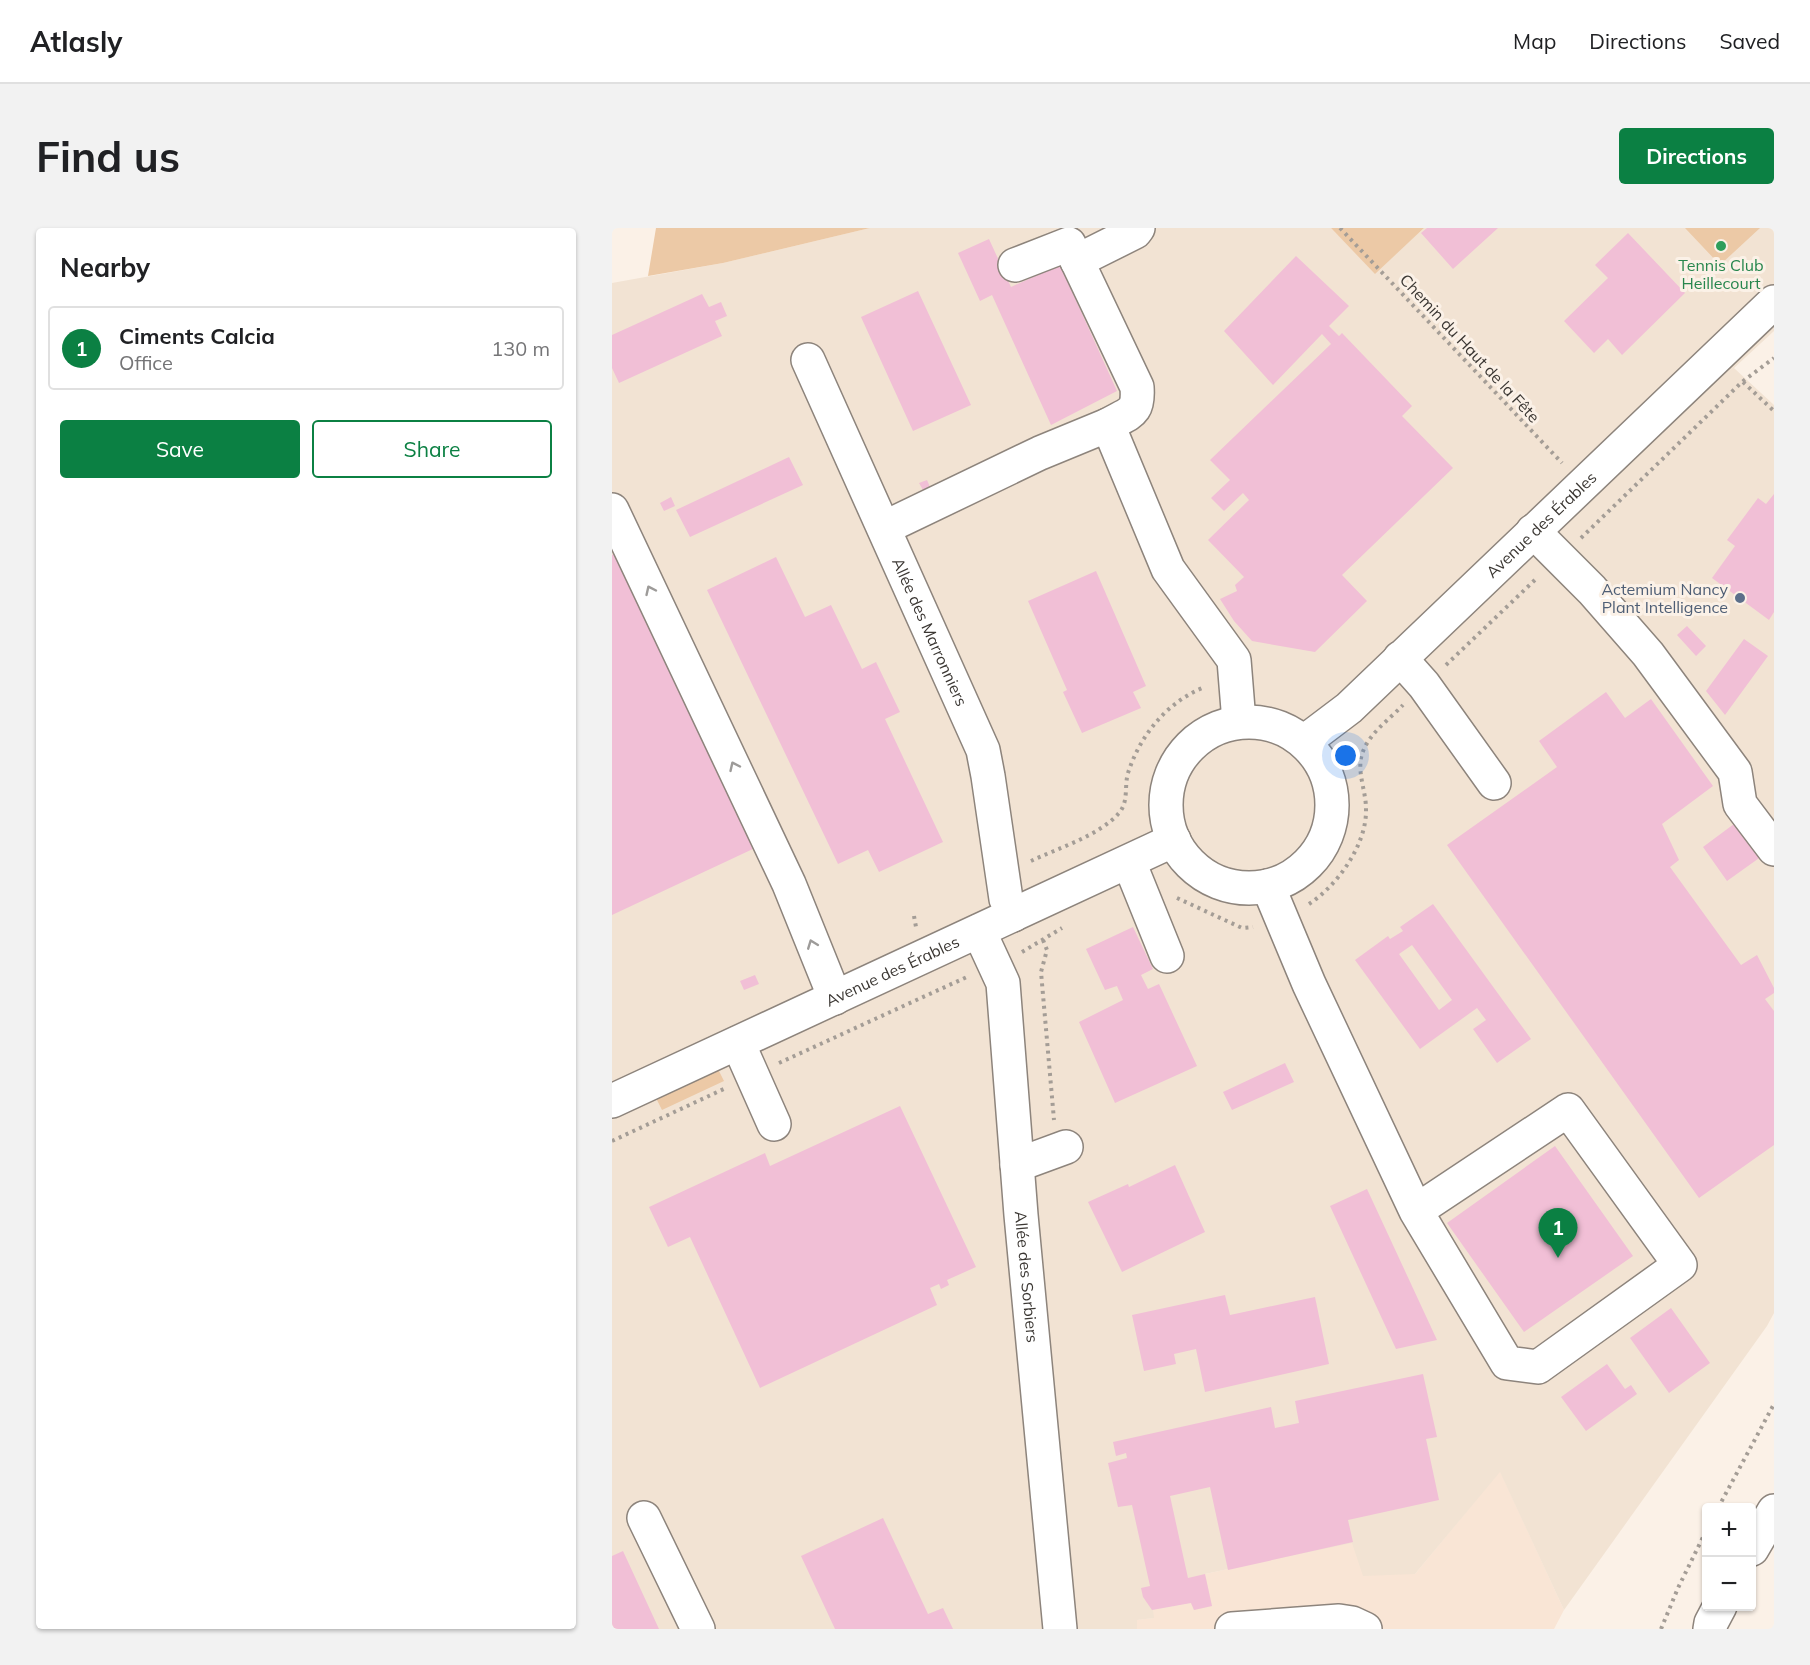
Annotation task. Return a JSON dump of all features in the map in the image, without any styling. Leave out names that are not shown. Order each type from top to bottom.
[{"type":"street","points":[[1077,261],[1135,232],[1138,228]]},
{"type":"street","points":[[884,528],[1040,453],[1108,425],[1134,410],[1138,401],[1137,387],[1069,244],[1015,265]]},
{"type":"street","name":"Avenue des Érables","points":[[1304,742],[1349,708],[1774,302]]},
{"type":"street","name":"Allée des Marronniers","points":[[808,360],[983,750],[1006,899],[1013,915]]},
{"type":"street","points":[[1108,425],[1168,569],[1234,660],[1239,722]]},
{"type":"street","points":[[612,510],[789,884],[835,998]]},
{"type":"street","points":[[1533,531],[1592,590],[1648,654],[1735,772],[1740,804],[1774,849]]},
{"type":"street","points":[[1400,658],[1424,685],[1494,783]]},
{"type":"street","points":[[1239,722],[1263,722],[1290,732],[1304,742],[1319,759],[1327,774],[1333,805],[1331,823],[1319,850],[1310,862],[1295,874],[1268,886],[1240,887],[1213,880],[1198,871],[1183,856],[1167,820],[1166,799],[1174,768],[1184,753],[1210,731],[1239,722]]},
{"type":"street","name":"Avenue des Érables","points":[[612,1101],[1013,915],[1134,876],[1174,840]]},
{"type":"street","points":[[1134,876],[1167,956]]},
{"type":"street","points":[[1268,886],[1309,984],[1416,1211],[1507,1363],[1538,1367],[1680,1265],[1568,1110],[1416,1211]]},
{"type":"street","name":"Allée des Sorbiers","points":[[979,931],[1003,983],[1017,1166],[1060,1629]]},
{"type":"street","points":[[738,1043],[774,1124]]},
{"type":"street","points":[[1017,1166],[1061,1149]]},
{"type":"street","points":[[1756,1542],[1774,1512]]},
{"type":"street","points":[[644,1518],[698,1629]]},
{"type":"street","points":[[1710,1629],[1717,1611]]},
{"type":"street","points":[[1232,1629],[1339,1621],[1352,1623],[1365,1629]]},
{"type":"path","name":"Chemin du Haut de la Fête","points":[[1340,228],[1583,485]]},
{"type":"path","points":[[1715,358],[1774,411]]},
{"type":"path","points":[[1134,876],[1242,928],[1263,926],[1282,919],[1312,901],[1345,870],[1358,846],[1365,823],[1366,807],[1360,772],[1361,758],[1368,740],[1742,382],[1774,358]]},
{"type":"path","points":[[1002,874],[1100,829],[1125,805],[1128,774],[1147,732],[1162,715],[1201,689],[1216,683],[1235,682]]},
{"type":"path","points":[[1061,1149],[1041,972],[1047,950],[1043,940],[1065,927]]},
{"type":"path","points":[[1722,1503],[1774,1404]]},
{"type":"path","points":[[1661,1629],[1678,1588],[1702,1541]]},
{"type":"shaded area","points":[[656,228],[870,228],[723,263],[648,276]]},
{"type":"shaded area","points":[[870,228],[1331,228],[1375,273],[1424,228],[1774,228],[1774,331],[1734,368],[1774,405],[1774,1313],[1564,1610],[1500,1472],[1415,1574],[1363,1576],[1352,1543],[1205,1574],[1212,1606],[1194,1610],[1191,1603],[1153,1610],[1154,1618],[1137,1620],[1137,1629],[612,1629],[612,283],[723,263]]},
{"type":"shaded area","points":[[1331,228],[1424,228],[1375,274]]},
{"type":"shaded area","name":"Tennis Club Heillecourt","points":[[1685,228],[1760,228],[1720,265]]},
{"type":"shaded area","points":[[718,1069],[724,1081],[662,1110],[656,1098]]},
{"type":"shaded area","points":[[1500,1471],[1564,1610],[1554,1629],[1137,1629],[1136,1620],[1153,1618],[1152,1610],[1191,1603],[1205,1574],[1353,1542],[1415,1574]]},
{"type":"building","points":[[1427,228],[1498,228],[1453,269],[1421,233]]},
{"type":"building","points":[[1628,233],[1685,293],[1622,355],[1608,339],[1594,353],[1564,321],[1608,278],[1595,265]]},
{"type":"building","points":[[989,239],[1011,287],[1060,265],[1117,391],[1051,425],[992,295],[980,301],[958,253]]},
{"type":"building","points":[[1296,256],[1349,306],[1329,326],[1339,336],[1342,333],[1412,406],[1402,416],[1453,468],[1342,575],[1367,601],[1315,652],[1252,641],[1234,621],[1220,599],[1237,591],[1235,585],[1244,577],[1208,540],[1249,500],[1243,493],[1224,511],[1211,498],[1230,480],[1210,460],[1331,344],[1322,334],[1273,385],[1224,331]]},
{"type":"building","points":[[918,291],[971,405],[913,431],[861,317]]},
{"type":"building","points":[[702,294],[709,307],[721,302],[727,316],[715,321],[722,336],[619,383],[612,368],[612,335]]},
{"type":"building","points":[[789,457],[803,485],[690,537],[676,510]]},
{"type":"building","points":[[927,480],[930,487],[923,490],[919,483]]},
{"type":"building","points":[[1774,494],[1774,612],[1769,620],[1712,578],[1735,546],[1727,540],[1758,498],[1766,504]]},
{"type":"building","points":[[671,497],[675,506],[664,511],[660,503]]},
{"type":"building","points":[[618,552],[755,848],[612,915],[612,555]]},
{"type":"building","points":[[776,557],[805,617],[831,605],[862,669],[876,662],[900,712],[885,719],[943,842],[879,872],[868,850],[838,864],[707,590]]},
{"type":"building","points":[[1096,571],[1146,686],[1133,692],[1141,708],[1082,733],[1063,692],[1067,690],[1028,601]]},
{"type":"building","points":[[1687,626],[1706,646],[1696,656],[1677,635]]},
{"type":"building","points":[[1744,639],[1768,656],[1725,715],[1706,691]]},
{"type":"building","points":[[1606,692],[1625,718],[1651,699],[1713,786],[1662,824],[1679,860],[1670,867],[1741,965],[1757,955],[1774,988],[1774,993],[1765,999],[1774,1011],[1774,1145],[1699,1198],[1447,845],[1557,767],[1539,741]]},
{"type":"building","points":[[1738,821],[1762,856],[1727,881],[1703,847]]},
{"type":"building","points":[[1433,904],[1531,1039],[1497,1063],[1473,1029],[1486,1020],[1477,1008],[1420,1049],[1355,960],[1388,936],[1390,939],[1403,931],[1400,927]],"holes":[[[1412,945],[1452,1000],[1439,1010],[1399,954]]]},
{"type":"building","points":[[1133,927],[1153,969],[1141,975],[1148,989],[1159,984],[1197,1066],[1115,1103],[1079,1022],[1123,1000],[1117,986],[1105,990],[1086,949]]},
{"type":"building","points":[[755,975],[759,984],[744,990],[740,981]]},
{"type":"building","points":[[1285,1063],[1294,1082],[1232,1110],[1223,1092]]},
{"type":"building","points":[[900,1106],[976,1267],[947,1280],[949,1285],[941,1289],[939,1284],[930,1288],[937,1305],[760,1388],[690,1237],[668,1247],[649,1207],[765,1153],[770,1166]]},
{"type":"building","points":[[1555,1146],[1633,1256],[1524,1332],[1447,1223]]},
{"type":"building","points":[[1175,1165],[1205,1232],[1122,1272],[1088,1202],[1128,1184],[1129,1187]]},
{"type":"building","points":[[1367,1189],[1437,1340],[1396,1349],[1330,1206]]},
{"type":"building","points":[[1225,1295],[1230,1315],[1315,1297],[1329,1364],[1205,1392],[1196,1349],[1174,1354],[1176,1364],[1144,1371],[1132,1315]]},
{"type":"building","points":[[1671,1308],[1710,1363],[1669,1393],[1630,1338]]},
{"type":"building","points":[[1607,1364],[1625,1389],[1631,1385],[1637,1394],[1586,1431],[1561,1397]]},
{"type":"building","points":[[1423,1374],[1437,1437],[1426,1439],[1439,1500],[1348,1520],[1353,1542],[1228,1570],[1210,1487],[1170,1496],[1188,1578],[1205,1574],[1212,1606],[1194,1610],[1191,1603],[1152,1610],[1143,1597],[1141,1588],[1150,1586],[1132,1505],[1118,1507],[1108,1463],[1127,1458],[1126,1453],[1116,1456],[1113,1442],[1271,1407],[1275,1428],[1299,1423],[1295,1401]]},
{"type":"building","points":[[883,1518],[928,1614],[943,1608],[953,1629],[835,1629],[801,1556]]},
{"type":"building","points":[[623,1551],[659,1629],[612,1629],[612,1556]]},
{"type":"place","name":"Tennis Club Heillecourt","points":[[1721,246]]},
{"type":"place","name":"Actemium Nancy Plant Intelligence","points":[[1740,598]]},
{"type":"place","name":"Ciments Calcia","points":[[1558,1258]]}]
